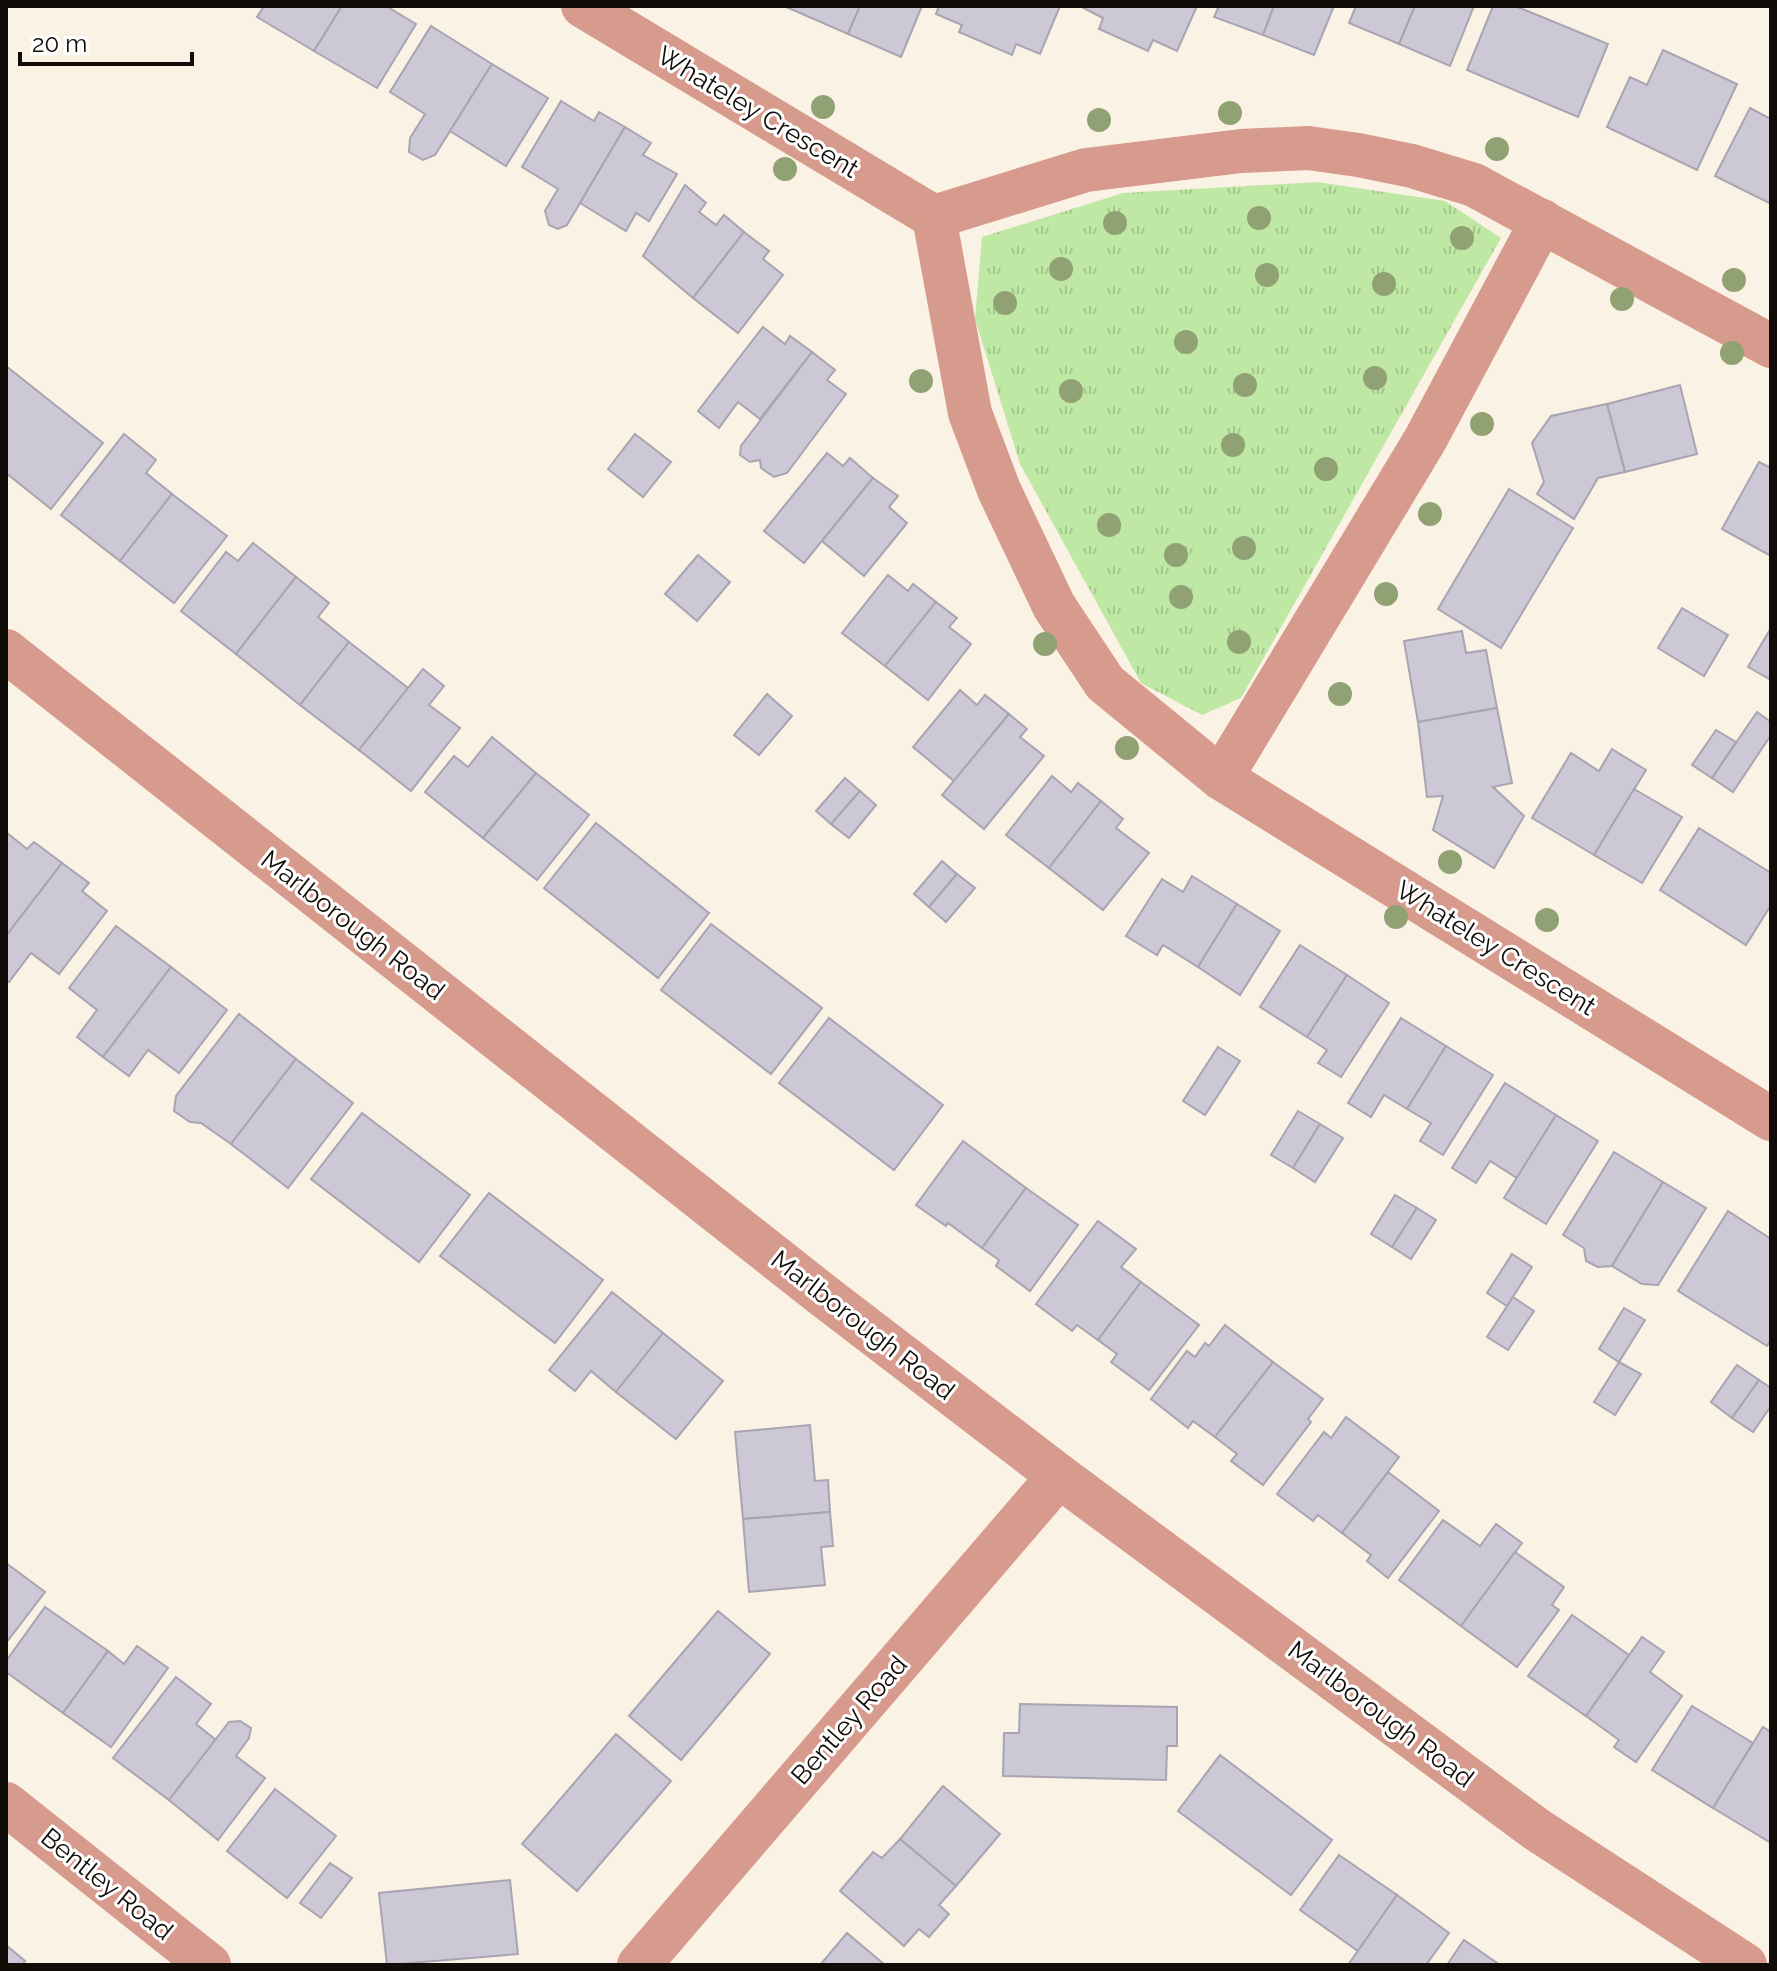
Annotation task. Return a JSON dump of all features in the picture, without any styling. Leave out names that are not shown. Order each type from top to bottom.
[{"type":"street","name":"Whateley Crescent","points":[[583,6],[934,217],[970,413],[999,490],[1054,606],[1105,683],[1221,778],[1771,1119]]},
{"type":"street","points":[[934,217],[1086,170],[1241,151],[1308,148],[1358,155],[1474,185],[1771,346]]},
{"type":"street","points":[[1221,778],[1425,440],[1542,221]]},
{"type":"street","name":"Marlborough Road","points":[[6,651],[824,1296],[1059,1476],[1536,1829],[1745,1965]]},
{"type":"street","name":"Bentley Road","points":[[639,1965],[1059,1476]]},
{"type":"street","name":"Bentley Road","points":[[6,1804],[209,1965]]},
{"type":"green space","points":[[1317,182],[1445,201],[1501,238],[1241,698],[1202,715],[1141,683],[1020,464],[975,319],[982,237],[1123,193]]},
{"type":"building","points":[[264,6],[342,6],[314,51],[257,17]]},
{"type":"building","points":[[342,6],[386,6],[416,24],[377,88],[314,51]]},
{"type":"building","points":[[784,6],[860,6],[848,34]]},
{"type":"building","points":[[860,6],[922,6],[901,57],[848,34]]},
{"type":"building","points":[[939,6],[1060,6],[1040,54],[1016,44],[1012,55],[959,32],[962,25],[936,14]]},
{"type":"building","points":[[1080,6],[1197,6],[1177,51],[1153,40],[1148,51],[1099,29],[1103,18]]},
{"type":"building","points":[[1219,6],[1274,6],[1263,35],[1214,17]]},
{"type":"building","points":[[1274,6],[1334,6],[1314,55],[1263,35]]},
{"type":"building","points":[[1356,6],[1415,6],[1399,44],[1349,23]]},
{"type":"building","points":[[1415,6],[1474,6],[1450,66],[1399,44]]},
{"type":"building","points":[[1493,6],[1515,6],[1608,44],[1578,117],[1467,70]]},
{"type":"building","points":[[431,26],[492,64],[435,155],[423,160],[409,152],[410,138],[425,114],[390,92]]},
{"type":"building","points":[[1663,50],[1737,84],[1697,170],[1607,127],[1630,77],[1647,85]]},
{"type":"building","points":[[492,64],[548,98],[506,166],[450,131]]},
{"type":"building","points":[[561,101],[594,121],[599,112],[625,127],[567,225],[558,229],[549,225],[545,211],[558,189],[522,167]]},
{"type":"building","points":[[1750,108],[1771,119],[1771,204],[1715,176]]},
{"type":"building","points":[[625,127],[651,143],[643,155],[677,174],[649,221],[636,213],[626,231],[580,203]]},
{"type":"building","points":[[685,185],[706,203],[699,212],[716,225],[724,215],[744,232],[693,298],[643,256]]},
{"type":"building","points":[[744,232],[769,251],[763,259],[783,275],[738,333],[693,298]]},
{"type":"building","points":[[763,327],[785,344],[790,336],[812,352],[760,419],[738,402],[719,428],[698,411]]},
{"type":"building","points":[[812,352],[835,370],[827,380],[846,394],[787,473],[774,477],[761,468],[760,460],[750,462],[740,455],[741,446]]},
{"type":"building","points":[[6,366],[103,443],[51,509],[6,473]]},
{"type":"building","points":[[1680,385],[1697,454],[1625,472],[1607,404]]},
{"type":"building","points":[[1607,404],[1625,472],[1598,478],[1574,519],[1537,494],[1544,482],[1532,443],[1551,416]]},
{"type":"building","points":[[124,434],[156,460],[146,473],[172,494],[120,561],[61,515]]},
{"type":"building","points":[[635,434],[671,462],[643,497],[608,469]]},
{"type":"building","points":[[827,453],[843,466],[850,458],[873,478],[804,563],[764,531]]},
{"type":"building","points":[[1759,462],[1771,468],[1771,556],[1722,529]]},
{"type":"building","points":[[873,478],[898,496],[889,507],[907,523],[864,576],[822,541]]},
{"type":"building","points":[[1509,489],[1573,528],[1501,648],[1438,609]]},
{"type":"building","points":[[172,494],[227,536],[174,603],[120,561]]},
{"type":"building","points":[[253,543],[296,577],[236,654],[181,611],[226,552],[238,561]]},
{"type":"building","points":[[698,555],[730,582],[697,621],[665,594]]},
{"type":"building","points":[[888,575],[908,591],[913,584],[936,602],[885,666],[842,633]]},
{"type":"building","points":[[296,577],[329,603],[318,617],[349,642],[300,705],[236,654]]},
{"type":"building","points":[[936,602],[957,618],[949,627],[971,644],[928,700],[885,666]]},
{"type":"building","points":[[1682,608],[1728,635],[1704,676],[1658,648]]},
{"type":"building","points":[[1771,628],[1771,680],[1748,667]]},
{"type":"building","points":[[1462,631],[1466,653],[1486,650],[1497,708],[1418,722],[1404,641]]},
{"type":"building","points":[[349,642],[408,688],[359,750],[300,705]]},
{"type":"building","points":[[423,669],[444,686],[429,705],[460,728],[411,791],[359,750]]},
{"type":"building","points":[[960,690],[977,705],[985,695],[1009,714],[954,781],[913,747]]},
{"type":"building","points":[[767,694],[792,716],[759,755],[734,735]]},
{"type":"building","points":[[1497,708],[1512,783],[1493,787],[1524,816],[1494,868],[1433,830],[1443,796],[1427,797],[1418,722]]},
{"type":"building","points":[[1757,712],[1771,722],[1771,735],[1733,792],[1712,778]]},
{"type":"building","points":[[1009,714],[1027,729],[1020,737],[1044,756],[984,829],[942,795]]},
{"type":"building","points":[[1716,730],[1736,742],[1712,778],[1692,765]]},
{"type":"building","points":[[492,737],[536,773],[483,838],[425,792],[454,756],[468,767]]},
{"type":"building","points":[[1612,749],[1646,770],[1594,855],[1532,818],[1571,753],[1599,771]]},
{"type":"building","points":[[536,773],[589,815],[537,880],[483,838]]},
{"type":"building","points":[[1052,776],[1071,792],[1078,783],[1101,801],[1049,868],[1006,835]]},
{"type":"building","points":[[845,778],[860,791],[831,824],[816,811]]},
{"type":"building","points":[[1634,789],[1682,817],[1642,883],[1594,855]]},
{"type":"building","points":[[860,791],[876,805],[849,838],[831,824]]},
{"type":"building","points":[[1101,801],[1123,819],[1116,828],[1149,853],[1103,910],[1049,868]]},
{"type":"building","points":[[596,823],[709,913],[658,978],[544,888]]},
{"type":"building","points":[[1699,828],[1771,873],[1771,905],[1746,945],[1660,890]]},
{"type":"building","points":[[6,832],[27,849],[34,842],[62,863],[6,936]]},
{"type":"building","points":[[942,861],[957,874],[929,907],[914,894]]},
{"type":"building","points":[[62,863],[89,883],[82,891],[107,911],[59,974],[31,953],[9,982],[6,981],[6,936]]},
{"type":"building","points":[[957,874],[975,888],[946,922],[929,907]]},
{"type":"building","points":[[1192,876],[1237,904],[1198,967],[1163,945],[1157,955],[1126,936],[1162,879],[1183,892]]},
{"type":"building","points":[[1237,904],[1280,931],[1240,995],[1198,967]]},
{"type":"building","points":[[711,924],[822,1008],[771,1074],[661,990]]},
{"type":"building","points":[[116,926],[171,967],[103,1057],[77,1037],[97,1010],[69,988]]},
{"type":"building","points":[[1300,945],[1347,975],[1307,1037],[1260,1007]]},
{"type":"building","points":[[171,967],[227,1010],[179,1073],[148,1050],[129,1076],[103,1057]]},
{"type":"building","points":[[1347,975],[1389,1003],[1341,1077],[1318,1063],[1327,1050],[1307,1037]]},
{"type":"building","points":[[239,1014],[296,1059],[231,1144],[201,1123],[190,1122],[174,1111],[176,1096]]},
{"type":"building","points":[[829,1018],[943,1105],[894,1170],[779,1083]]},
{"type":"building","points":[[1401,1018],[1446,1046],[1407,1109],[1384,1095],[1371,1117],[1348,1103]]},
{"type":"building","points":[[1446,1046],[1493,1075],[1443,1155],[1420,1141],[1431,1123],[1407,1109]]},
{"type":"building","points":[[1218,1047],[1240,1061],[1205,1115],[1183,1101]]},
{"type":"building","points":[[296,1059],[353,1103],[288,1188],[231,1144]]},
{"type":"building","points":[[1505,1083],[1556,1115],[1517,1178],[1490,1161],[1476,1183],[1452,1168]]},
{"type":"building","points":[[1298,1111],[1320,1124],[1293,1168],[1271,1155]]},
{"type":"building","points":[[362,1113],[470,1195],[419,1262],[311,1179]]},
{"type":"building","points":[[1556,1115],[1598,1141],[1546,1224],[1504,1198]]},
{"type":"building","points":[[1320,1124],[1343,1138],[1315,1182],[1293,1168]]},
{"type":"building","points":[[963,1141],[1026,1188],[982,1248],[916,1205]]},
{"type":"building","points":[[1614,1152],[1663,1182],[1612,1266],[1598,1267],[1586,1261],[1584,1248],[1563,1235]]},
{"type":"building","points":[[1663,1182],[1706,1208],[1658,1285],[1642,1284],[1612,1266]]},
{"type":"building","points":[[1026,1188],[1078,1225],[1030,1291],[996,1266],[999,1260],[982,1248]]},
{"type":"building","points":[[489,1193],[603,1280],[555,1343],[440,1256]]},
{"type":"building","points":[[1395,1195],[1417,1208],[1392,1247],[1371,1234]]},
{"type":"building","points":[[1417,1208],[1436,1220],[1411,1259],[1392,1247]]},
{"type":"building","points":[[1728,1211],[1771,1239],[1771,1340],[1767,1346],[1678,1291]]},
{"type":"building","points":[[1098,1221],[1136,1249],[1121,1267],[1141,1282],[1098,1340],[1077,1325],[1072,1331],[1036,1304]]},
{"type":"building","points":[[1512,1254],[1532,1267],[1507,1306],[1487,1293]]},
{"type":"building","points":[[1141,1282],[1199,1325],[1149,1390],[1111,1362],[1117,1354],[1098,1340]]},
{"type":"building","points":[[612,1292],[663,1333],[616,1392],[591,1371],[575,1391],[549,1370]]},
{"type":"building","points":[[1513,1297],[1534,1311],[1508,1350],[1487,1337]]},
{"type":"building","points":[[1624,1308],[1645,1320],[1619,1362],[1599,1349]]},
{"type":"building","points":[[1225,1325],[1273,1362],[1215,1437],[1193,1421],[1188,1428],[1151,1399],[1187,1351],[1195,1357],[1205,1343],[1209,1346]]},
{"type":"building","points":[[663,1333],[723,1381],[676,1439],[616,1392]]},
{"type":"building","points":[[1273,1362],[1323,1399],[1308,1419],[1311,1422],[1263,1485],[1231,1461],[1237,1454],[1215,1437]]},
{"type":"building","points":[[1619,1362],[1641,1374],[1615,1415],[1594,1402]]},
{"type":"building","points":[[1737,1365],[1759,1380],[1732,1418],[1711,1402]]},
{"type":"building","points":[[1759,1380],[1771,1388],[1771,1406],[1753,1432],[1732,1418]]},
{"type":"building","points":[[1346,1417],[1399,1457],[1342,1533],[1318,1515],[1313,1521],[1277,1494],[1324,1432],[1331,1438]]},
{"type":"building","points":[[810,1425],[815,1481],[828,1480],[830,1512],[743,1519],[735,1432]]},
{"type":"building","points":[[1388,1472],[1439,1511],[1388,1578],[1367,1561],[1371,1555],[1342,1533]]},
{"type":"building","points":[[830,1512],[833,1546],[821,1547],[825,1585],[749,1592],[743,1519]]},
{"type":"building","points":[[1443,1520],[1480,1546],[1496,1524],[1522,1543],[1461,1626],[1399,1580]]},
{"type":"building","points":[[1515,1552],[1564,1587],[1552,1605],[1559,1610],[1517,1667],[1461,1626]]},
{"type":"building","points":[[6,1563],[45,1592],[6,1643]]},
{"type":"building","points":[[45,1607],[108,1651],[63,1713],[6,1672],[6,1661]]},
{"type":"building","points":[[718,1611],[770,1654],[681,1760],[629,1716]]},
{"type":"building","points":[[1572,1615],[1629,1655],[1586,1716],[1528,1676]]},
{"type":"building","points":[[1642,1637],[1664,1652],[1650,1672],[1682,1696],[1636,1762],[1614,1747],[1619,1740],[1586,1716]]},
{"type":"building","points":[[137,1646],[168,1668],[111,1747],[63,1713],[108,1651],[124,1664]]},
{"type":"building","points":[[176,1677],[211,1704],[196,1724],[216,1740],[169,1800],[113,1758]]},
{"type":"building","points":[[1020,1704],[1177,1707],[1177,1746],[1167,1746],[1166,1780],[1003,1776],[1004,1733],[1019,1733]]},
{"type":"building","points":[[1692,1706],[1753,1743],[1713,1808],[1652,1770]]},
{"type":"building","points":[[240,1721],[251,1728],[249,1738],[236,1756],[265,1778],[218,1840],[169,1800],[229,1722]]},
{"type":"building","points":[[1763,1727],[1771,1732],[1771,1843],[1713,1808]]},
{"type":"building","points":[[616,1734],[671,1781],[577,1891],[522,1844]]},
{"type":"building","points":[[1220,1755],[1332,1840],[1291,1895],[1178,1811]]},
{"type":"building","points":[[943,1786],[1000,1834],[956,1886],[900,1839]]},
{"type":"building","points":[[275,1789],[336,1836],[287,1898],[227,1851]]},
{"type":"building","points":[[900,1839],[956,1886],[939,1905],[949,1914],[929,1937],[919,1929],[904,1946],[840,1891],[873,1852],[882,1858]]},
{"type":"building","points":[[1339,1855],[1397,1895],[1358,1951],[1300,1910]]},
{"type":"building","points":[[330,1863],[352,1878],[321,1918],[300,1903]]},
{"type":"building","points":[[510,1880],[518,1954],[387,1965],[379,1893]]},
{"type":"building","points":[[1397,1895],[1449,1933],[1426,1965],[1348,1965]]},
{"type":"building","points":[[847,1933],[885,1965],[820,1965]]},
{"type":"building","points":[[1464,1940],[1500,1965],[1447,1965]]},
{"type":"building","points":[[6,1945],[25,1961],[22,1965],[6,1965]]}]
